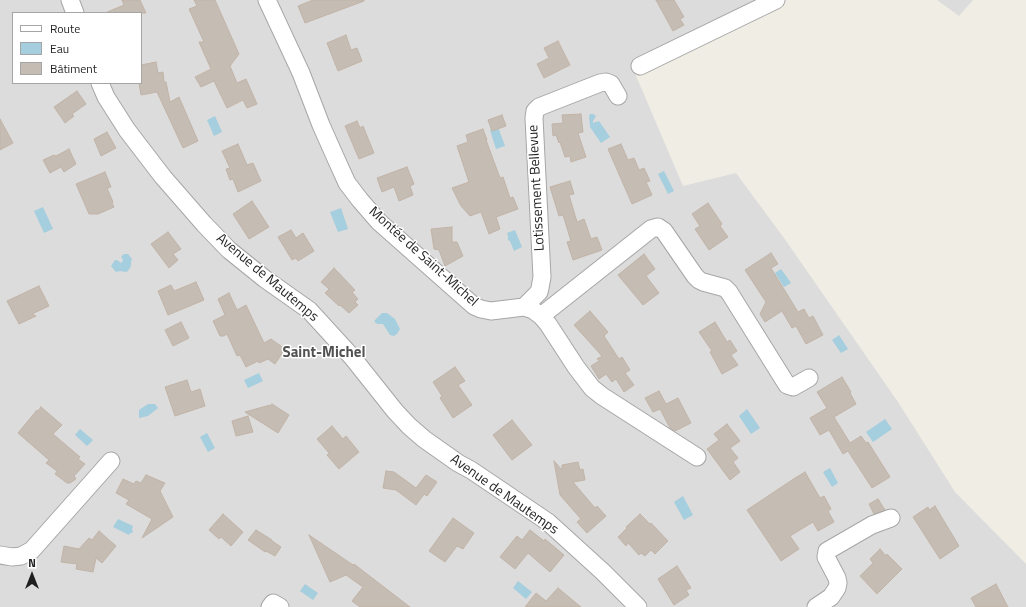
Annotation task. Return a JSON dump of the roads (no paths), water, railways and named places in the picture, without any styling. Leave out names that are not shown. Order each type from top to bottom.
[{"type":"street","points":[[70,0],[75,12]]},
{"type":"street","name":"Montée de Saint-Michel","points":[[266,0],[301,73],[337,161],[360,200],[379,222],[474,306],[491,311],[524,307]]},
{"type":"street","points":[[640,66],[776,0]]},
{"type":"street","name":"Lotissement Bellevue","points":[[524,307],[539,292],[542,277],[534,118],[535,111],[539,106],[600,83],[606,82],[611,84],[618,96]]},
{"type":"street","name":"Avenue de Mautemps","points":[[100,84],[106,97],[127,130],[163,177],[204,224],[229,250],[265,279],[309,310],[352,357],[409,426],[424,439],[458,463],[471,470],[548,522],[638,607]]},
{"type":"street","points":[[541,316],[651,229],[658,227],[664,231],[699,280],[725,288],[729,292],[787,385],[793,387],[809,378]]},
{"type":"street","points":[[524,307],[533,310],[548,324],[576,367],[592,388],[697,457]]},
{"type":"street","points":[[0,555],[12,557],[21,556],[32,550],[111,461]]},
{"type":"street","points":[[816,607],[831,597],[837,588],[838,583],[826,557],[827,551],[872,525],[891,518]]},
{"type":"street","points":[[270,607],[273,603],[280,607]]},
{"type":"water","points":[[590,114],[596,116],[593,123],[599,121],[610,137],[601,143],[590,127]]},
{"type":"water","points":[[215,116],[222,132],[214,136],[207,120]]},
{"type":"water","points":[[498,127],[505,146],[496,149],[490,130]]},
{"type":"water","points":[[664,171],[674,191],[668,194],[658,174]]},
{"type":"water","points":[[43,207],[53,229],[44,233],[34,211]]},
{"type":"water","points":[[341,208],[348,229],[338,232],[330,212]]},
{"type":"water","points":[[515,230],[522,247],[514,251],[510,241],[508,240],[507,233]]},
{"type":"water","points":[[124,254],[128,254],[132,259],[131,266],[126,272],[116,272],[111,266],[115,260],[121,263],[123,260],[121,257]]},
{"type":"water","points":[[781,269],[791,283],[784,287],[775,273]]},
{"type":"water","points":[[382,313],[387,313],[395,319],[400,329],[394,336],[390,335],[383,324],[377,324],[374,321]]},
{"type":"water","points":[[839,335],[848,349],[841,353],[832,340]]},
{"type":"water","points":[[259,373],[263,381],[248,388],[244,380]]},
{"type":"water","points":[[148,404],[155,404],[158,408],[148,416],[139,418],[139,410]]},
{"type":"water","points":[[747,409],[760,428],[751,434],[739,416]]},
{"type":"water","points":[[885,419],[892,429],[873,442],[866,432]]},
{"type":"water","points":[[80,429],[93,440],[87,446],[75,435]]},
{"type":"water","points":[[207,433],[215,448],[208,452],[200,437]]},
{"type":"water","points":[[830,468],[838,483],[832,487],[823,472]]},
{"type":"water","points":[[683,496],[693,515],[684,520],[674,502]]},
{"type":"water","points":[[118,519],[133,526],[133,532],[129,535],[113,527]]},
{"type":"water","points":[[518,581],[532,592],[526,599],[513,588]]},
{"type":"water","points":[[305,584],[318,593],[313,600],[300,591]]},
{"type":"district","name":"Saint-Michel","points":[[324,353]]}]
